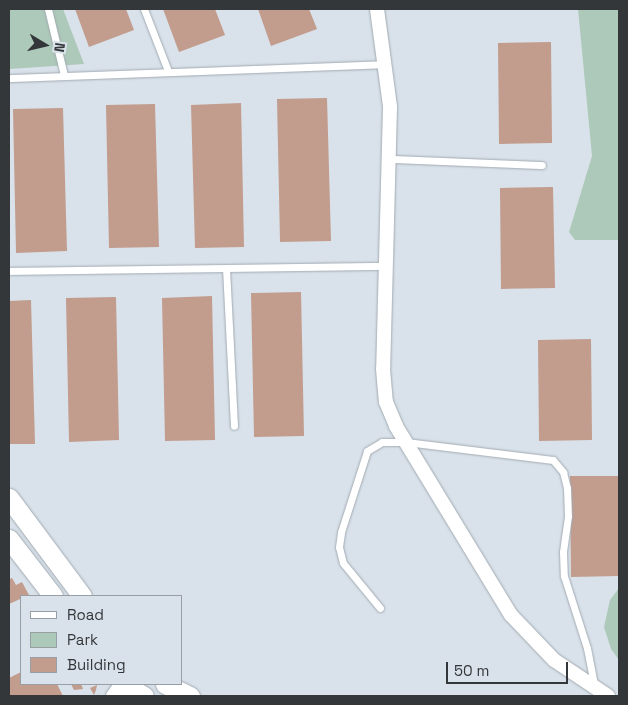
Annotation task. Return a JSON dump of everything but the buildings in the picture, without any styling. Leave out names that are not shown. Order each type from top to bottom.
[{"type":"street","points":[[377,9],[386,64],[391,160],[383,369],[386,402],[406,442],[511,616],[554,660],[608,696]]},
{"type":"street","points":[[10,500],[81,595]]},
{"type":"street","points":[[9,539],[52,595]]},
{"type":"street","points":[[113,696],[121,685]]},
{"type":"street","points":[[124,685],[144,696]]},
{"type":"street","points":[[167,685],[190,696]]},
{"type":"lane","points":[[48,9],[64,75]]},
{"type":"lane","points":[[144,9],[168,71]]},
{"type":"lane","points":[[9,78],[386,64]]},
{"type":"lane","points":[[391,160],[542,165]]},
{"type":"lane","points":[[9,272],[387,266]]},
{"type":"lane","points":[[226,268],[234,426]]},
{"type":"lane","points":[[380,608],[343,563],[339,547],[341,532],[367,451],[382,442],[406,442],[542,457],[553,460],[563,472],[567,488],[562,552],[564,576],[588,648],[594,688]]},
{"type":"green space","points":[[9,9],[63,9],[84,64],[9,69]]},
{"type":"green space","points":[[578,9],[619,9],[619,240],[575,240],[569,232],[592,156]]},
{"type":"green space","points":[[619,588],[619,660],[611,649],[604,627],[610,600]]}]
